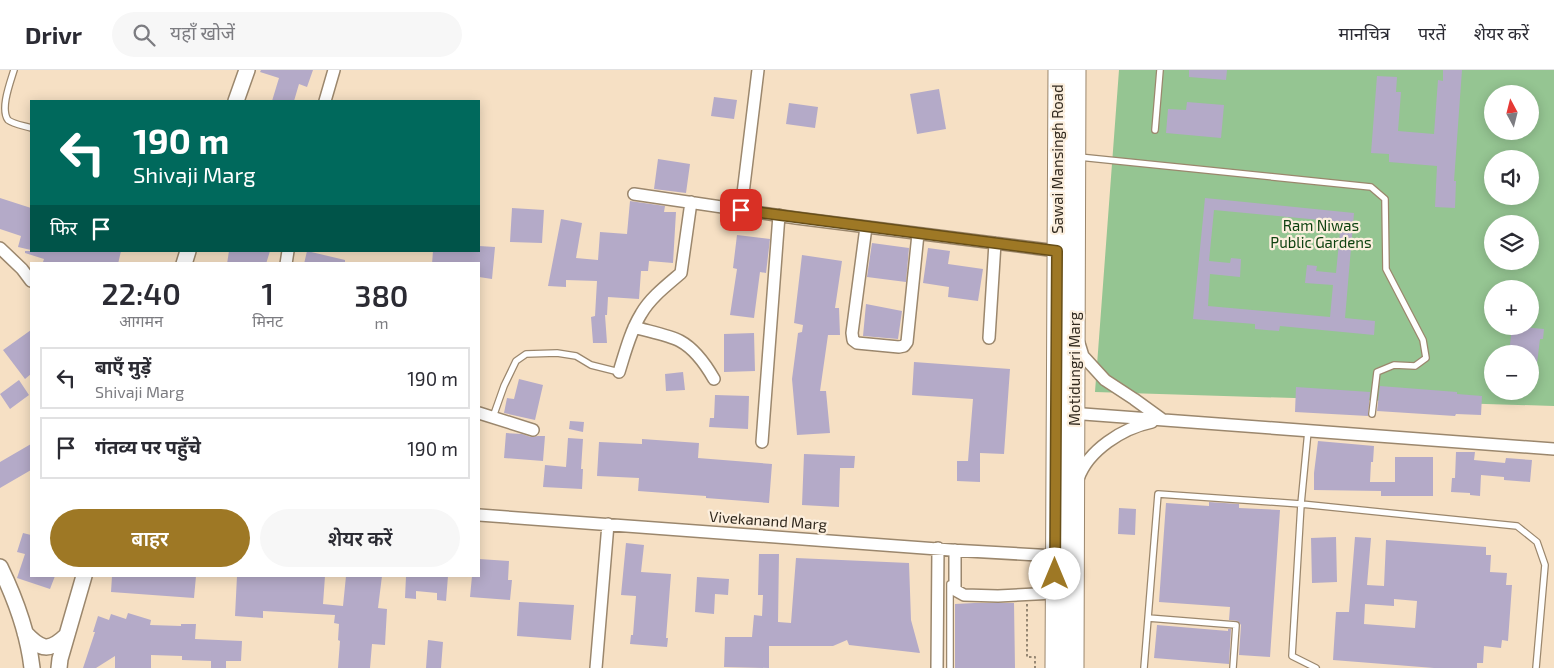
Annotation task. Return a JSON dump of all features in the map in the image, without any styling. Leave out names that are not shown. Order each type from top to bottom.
[{"type":"main road","name":"Sawai Mansingh Road","points":[[1055,668],[1058,70]]},
{"type":"main road","name":"Motidungri Marg","points":[[1074,668],[1076,70]]},
{"type":"street","points":[[236,100],[247,70]]},
{"type":"street","points":[[325,100],[334,70]]},
{"type":"street","points":[[741,210],[758,70]]},
{"type":"street","points":[[634,194],[866,227],[1057,251]]},
{"type":"street","points":[[619,372],[634,327],[642,312],[662,289],[681,273],[691,202]]},
{"type":"street","points":[[762,442],[779,215]]},
{"type":"street","points":[[866,227],[852,333],[853,340],[857,343],[899,347],[904,346],[907,342],[918,234]]},
{"type":"street","points":[[989,338],[995,243]]},
{"type":"street","points":[[0,248],[22,269],[30,280]]},
{"type":"street","points":[[634,327],[679,341],[707,366],[714,379]]},
{"type":"street","points":[[1075,332],[1083,356],[1105,380],[1163,420]]},
{"type":"street","points":[[1056,412],[1554,448]]},
{"type":"street","points":[[480,413],[534,430]]},
{"type":"street","points":[[1075,488],[1081,470],[1089,459],[1116,436],[1139,425],[1163,420]]},
{"type":"street","name":"Vivekanand Marg","points":[[480,515],[1055,556]]},
{"type":"street","points":[[596,668],[608,524]]},
{"type":"street","points":[[938,548],[938,668]]},
{"type":"street","points":[[953,550],[955,590],[964,595],[1055,593]]},
{"type":"street","points":[[0,567],[12,592],[25,633],[32,668]]},
{"type":"street","points":[[59,668],[66,636],[84,577]]},
{"type":"street","points":[[25,633],[35,644],[45,647],[56,645],[66,636]]},
{"type":"lane","points":[[14,70],[2,103],[3,112],[9,120],[30,128]]},
{"type":"lane","points":[[1155,130],[1160,70]]},
{"type":"lane","points":[[1076,156],[1371,187],[1385,199],[1386,269],[1423,340],[1426,358],[1415,366],[1394,365],[1377,372],[1372,414]]},
{"type":"lane","points":[[493,417],[504,386],[516,361],[526,354],[557,353],[576,356],[590,365],[619,372]]},
{"type":"lane","points":[[1308,431],[1301,504],[1292,656],[1316,668]]},
{"type":"lane","points":[[1144,668],[1158,494],[1301,504],[1517,526],[1537,542],[1545,564],[1536,668]]},
{"type":"lane","points":[[950,668],[949,640],[953,550]]},
{"type":"lane","points":[[1148,618],[1236,625],[1233,668]]},
{"type":"path","points":[[1027,594],[1027,657],[1035,657],[1035,668]]},
{"type":"green space","name":"Ram Niwas Public Gardens","points":[[1119,70],[1554,70],[1554,406],[1095,392]]},
{"type":"building","points":[[261,70],[313,70],[307,87],[299,84],[294,100],[272,100],[279,78],[260,72]]},
{"type":"building","points":[[1189,70],[1227,70],[1226,80],[1189,77]]},
{"type":"building","points":[[1443,70],[1462,70],[1454,181],[1456,181],[1455,208],[1435,207],[1437,166],[1389,162],[1389,154],[1371,153],[1377,76],[1397,77],[1396,92],[1401,92],[1398,131],[1434,134],[1438,80],[1443,81]]},
{"type":"building","points":[[939,89],[946,129],[917,134],[910,94]]},
{"type":"building","points":[[714,97],[737,100],[734,119],[711,116]]},
{"type":"building","points":[[1187,102],[1224,105],[1221,138],[1166,133],[1168,109],[1186,110]]},
{"type":"building","points":[[789,103],[818,107],[815,128],[786,124]]},
{"type":"building","points":[[658,159],[690,164],[686,193],[654,189]]},
{"type":"building","points":[[0,198],[30,208],[30,250],[18,247],[21,236],[0,229]]},
{"type":"building","points":[[1205,198],[1354,213],[1345,318],[1375,321],[1374,335],[1280,326],[1279,331],[1255,329],[1255,324],[1193,319]],"holes":[[[1214,210],[1341,222],[1336,273],[1316,271],[1317,266],[1307,265],[1305,283],[1333,285],[1330,317],[1208,306],[1210,274],[1240,277],[1241,259],[1231,258],[1230,263],[1209,261]]]},
{"type":"building","points":[[630,201],[665,206],[664,212],[676,212],[673,263],[649,261],[648,271],[641,271],[639,299],[608,297],[607,315],[605,315],[607,343],[593,343],[591,317],[595,316],[597,281],[566,280],[566,287],[548,286],[561,219],[582,223],[576,258],[598,260],[600,232],[627,234]]},
{"type":"building","points":[[512,208],[544,210],[542,243],[510,242]]},
{"type":"building","points":[[737,235],[770,239],[766,273],[760,272],[754,318],[730,315],[737,269],[733,268]]},
{"type":"building","points":[[872,243],[909,248],[906,282],[867,277]]},
{"type":"building","points":[[480,246],[495,247],[492,279],[480,277],[480,262],[432,262],[433,252],[480,252]]},
{"type":"building","points":[[928,248],[950,251],[948,264],[983,269],[978,301],[948,297],[949,287],[923,283]]},
{"type":"building","points":[[25,251],[121,252],[118,262],[43,262],[44,259],[25,253]]},
{"type":"building","points":[[229,252],[270,252],[267,262],[227,262]]},
{"type":"building","points":[[307,252],[345,260],[345,262],[304,262]]},
{"type":"building","points":[[802,255],[842,261],[835,308],[839,308],[840,335],[828,335],[820,391],[826,391],[830,433],[797,435],[792,379],[798,333],[802,332],[803,325],[794,323]]},
{"type":"building","points":[[866,304],[902,311],[898,339],[863,336]]},
{"type":"building","points":[[1539,329],[1544,329],[1543,339],[1540,339],[1539,347],[1539,345],[1510,345],[1511,335],[1539,335]]},
{"type":"building","points":[[30,331],[30,375],[25,379],[3,350]]},
{"type":"building","points":[[754,333],[755,371],[724,372],[724,334]]},
{"type":"building","points":[[914,362],[1010,369],[1004,454],[980,453],[980,482],[957,481],[957,461],[968,461],[973,399],[912,395]]},
{"type":"building","points":[[683,372],[685,390],[666,391],[665,374]]},
{"type":"building","points":[[519,379],[543,385],[535,420],[504,413],[507,398],[514,399]]},
{"type":"building","points":[[19,380],[29,395],[10,409],[0,394]]},
{"type":"building","points":[[1380,386],[1457,392],[1457,394],[1482,396],[1481,415],[1456,414],[1455,416],[1377,411]]},
{"type":"building","points":[[1296,387],[1370,392],[1368,416],[1295,412]]},
{"type":"building","points":[[715,395],[749,396],[748,429],[709,427],[710,418],[714,418]]},
{"type":"building","points":[[570,421],[584,422],[583,432],[569,429]]},
{"type":"building","points":[[506,433],[522,434],[531,437],[545,436],[543,461],[504,458]]},
{"type":"building","points":[[568,438],[583,439],[582,489],[543,487],[545,465],[566,467]]},
{"type":"building","points":[[642,439],[699,443],[698,458],[772,464],[769,503],[638,491],[639,478],[597,476],[599,442],[642,444]]},
{"type":"building","points":[[1318,441],[1374,446],[1370,482],[1395,482],[1395,457],[1433,457],[1433,496],[1381,496],[1381,491],[1314,490]]},
{"type":"building","points":[[30,445],[30,471],[0,488],[0,462]]},
{"type":"building","points":[[1456,452],[1475,452],[1474,460],[1505,463],[1506,458],[1532,460],[1530,482],[1504,480],[1504,477],[1481,475],[1480,496],[1470,495],[1470,493],[1451,492],[1452,478],[1455,478]]},
{"type":"building","points":[[804,454],[855,456],[854,468],[840,468],[839,507],[802,505]]},
{"type":"building","points":[[1209,502],[1239,504],[1239,508],[1280,510],[1270,657],[1239,655],[1241,625],[1238,621],[1229,620],[1230,607],[1159,602],[1166,503],[1209,506]]},
{"type":"building","points":[[1119,508],[1136,509],[1135,535],[1118,534]]},
{"type":"building","points":[[23,533],[30,535],[30,577],[55,577],[50,589],[17,578],[25,554],[17,552]]},
{"type":"building","points":[[1336,537],[1337,582],[1312,583],[1311,538]]},
{"type":"building","points":[[1355,537],[1371,538],[1367,585],[1384,586],[1386,540],[1486,547],[1486,555],[1491,555],[1490,572],[1507,573],[1506,585],[1512,585],[1508,641],[1502,640],[1501,648],[1484,646],[1483,663],[1477,663],[1477,668],[1434,668],[1333,660],[1336,612],[1349,612]],"holes":[[[1394,599],[1417,601],[1415,628],[1364,624],[1365,604],[1394,606]]]},
{"type":"building","points":[[626,543],[644,545],[641,572],[671,574],[667,647],[630,644],[631,635],[633,635],[636,596],[621,595]]},
{"type":"building","points":[[759,554],[779,554],[778,622],[791,623],[796,558],[909,563],[911,620],[920,653],[849,645],[847,640],[833,646],[769,646],[769,668],[724,667],[725,637],[752,637],[754,615],[762,616],[763,595],[758,595]]},
{"type":"building","points":[[480,559],[509,561],[508,580],[512,580],[510,600],[470,597],[472,577],[480,577]]},
{"type":"building","points":[[112,577],[196,577],[194,598],[111,592]]},
{"type":"building","points":[[237,577],[325,577],[323,604],[343,606],[346,577],[382,577],[378,608],[387,609],[385,645],[372,644],[370,668],[338,668],[340,641],[338,640],[339,624],[334,623],[335,615],[263,611],[263,618],[235,616]]},
{"type":"building","points":[[406,577],[448,577],[446,601],[437,600],[437,593],[416,591],[416,599],[405,598]]},
{"type":"building","points":[[697,577],[729,579],[728,595],[715,594],[714,614],[695,612]]},
{"type":"building","points":[[519,602],[574,605],[571,640],[517,636]]},
{"type":"building","points":[[1014,603],[1015,668],[955,668],[955,604]]},
{"type":"building","points":[[128,613],[151,620],[150,625],[181,626],[181,624],[196,624],[195,639],[242,641],[241,661],[226,661],[226,668],[211,668],[211,661],[182,660],[182,656],[151,655],[151,668],[115,668],[115,656],[96,668],[83,668],[95,632],[93,632],[98,616],[109,620],[111,614],[126,619]]},
{"type":"building","points":[[1157,625],[1228,631],[1228,629],[1231,629],[1229,664],[1154,658]]},
{"type":"building","points":[[428,640],[443,642],[441,668],[426,668]]},
{"type":"route","points":[[741,210],[1057,251],[1055,574]]}]
